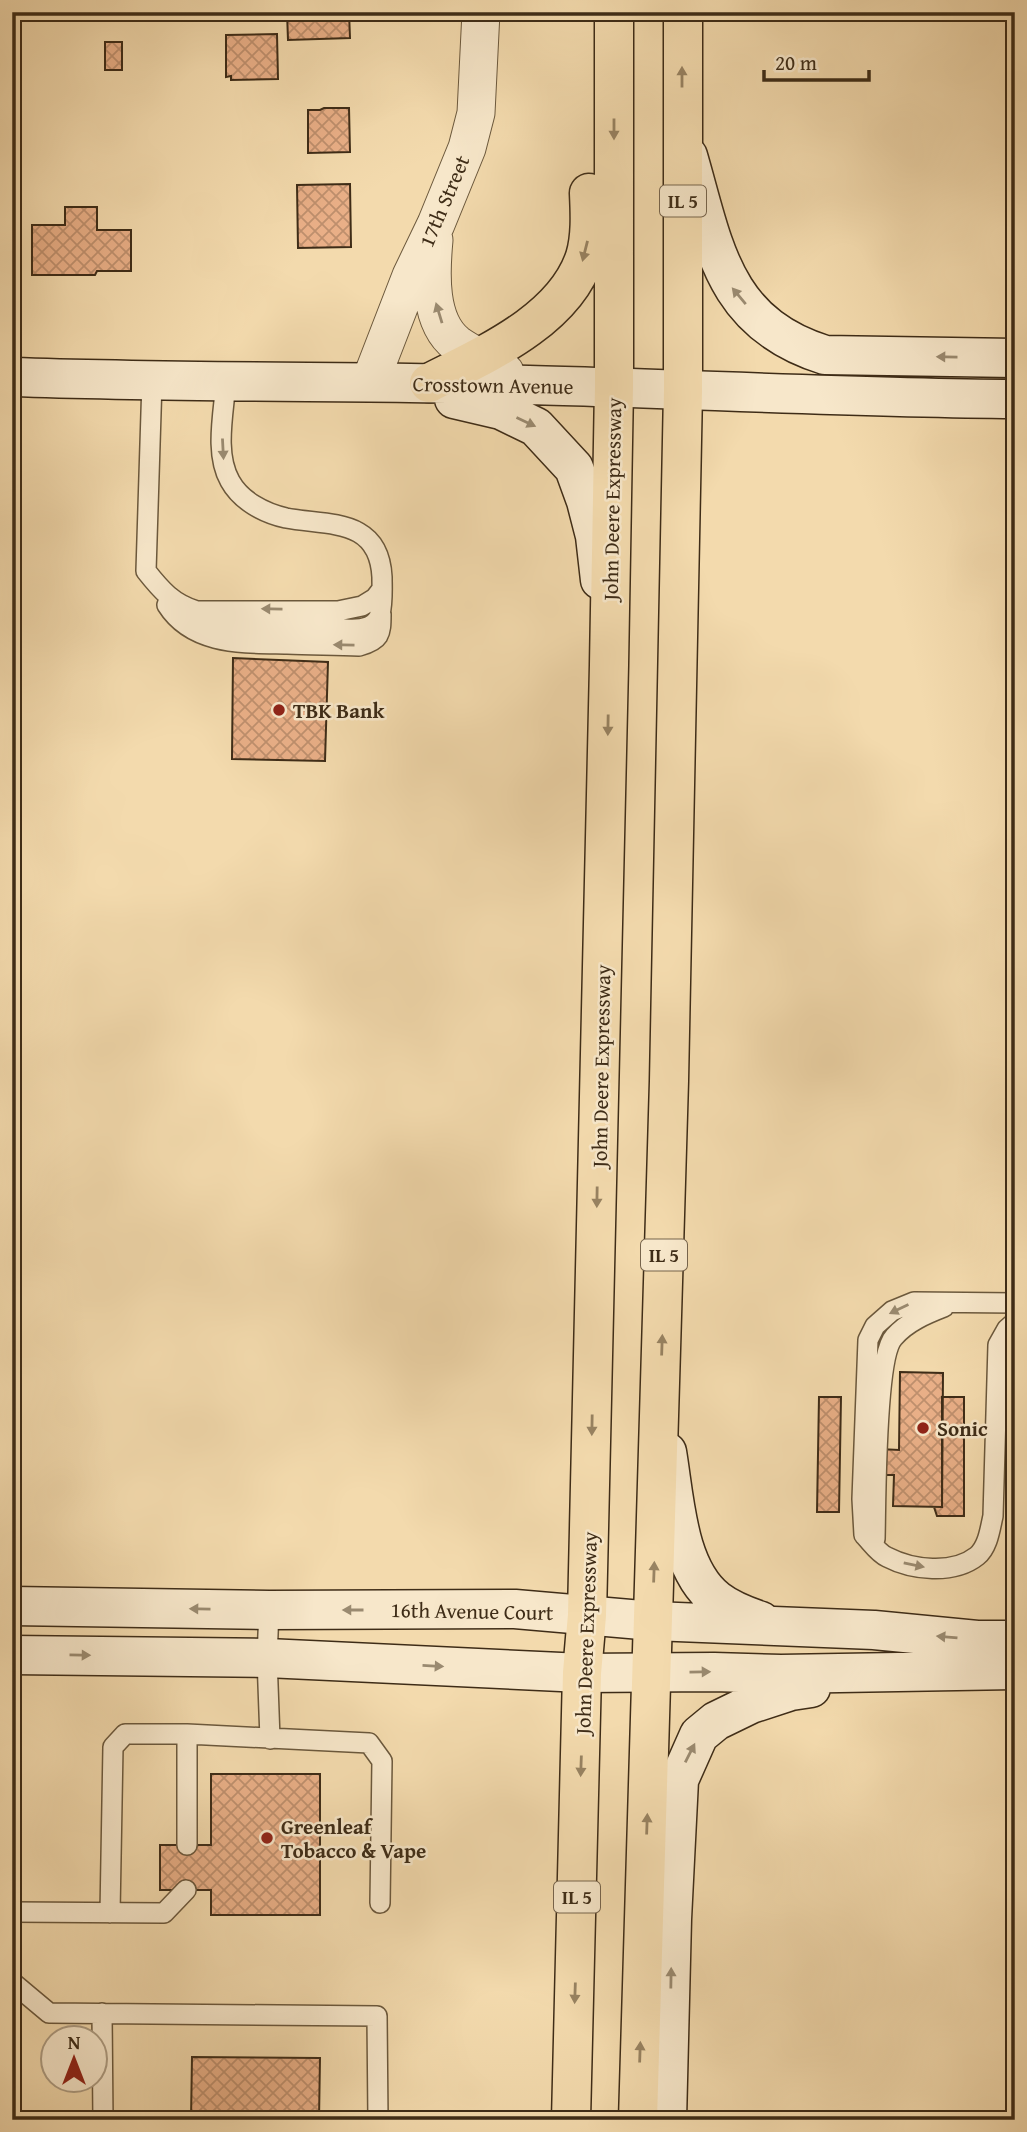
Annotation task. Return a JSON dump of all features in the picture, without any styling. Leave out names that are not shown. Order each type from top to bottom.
[{"type":"highway","points":[[429,383],[520,334],[542,316],[576,279],[585,256],[590,229],[588,12]]},
{"type":"highway","name":"John Deere Expressway","points":[[571,2120],[582,1673],[587,1615],[609,665],[614,387],[614,12]]},
{"type":"highway","name":"IL 5","points":[[638,2120],[670,1067],[682,391],[683,12]]},
{"type":"street","name":"17th Street","points":[[380,382],[411,276],[467,148],[476,113],[481,12]]},
{"type":"street","points":[[682,136],[710,239],[722,267],[735,293],[780,335],[824,355],[1015,358]]},
{"type":"street","points":[[436,224],[431,267],[438,314],[446,334],[527,385]]},
{"type":"street","name":"Crosstown Avenue","points":[[12,377],[527,385],[1015,399]]},
{"type":"street","points":[[380,382],[501,410],[536,426],[574,468],[586,501],[594,536],[609,665]]},
{"type":"street","points":[[660,1407],[687,1562],[716,1600],[738,1612],[783,1627]]},
{"type":"street","name":"16th Avenue Court","points":[[12,1606],[269,1610],[515,1609],[653,1621],[874,1630],[976,1640],[1015,1640]]},
{"type":"street","points":[[12,1655],[267,1658],[582,1673],[781,1674],[1015,1670]]},
{"type":"street","points":[[667,2120],[679,1780],[699,1735],[716,1721],[751,1704],[791,1691],[911,1671]]},
{"type":"lane","points":[[152,381],[146,571],[168,597],[197,611],[338,611],[362,606],[382,597]]},
{"type":"lane","points":[[159,586],[169,608],[182,621],[199,633],[236,643],[359,646],[373,642],[379,635],[381,564],[374,547],[356,531],[334,523],[285,517],[261,509],[245,499],[230,482],[222,449],[226,381]]},
{"type":"lane","points":[[1015,1303],[914,1302],[892,1311],[875,1326],[869,1340],[862,1499],[864,1535],[885,1557],[914,1566],[940,1568],[961,1564],[978,1555],[989,1536],[993,1516],[998,1345],[1007,1329],[1015,1322]]},
{"type":"lane","points":[[269,1610],[267,1658],[270,1739]]},
{"type":"lane","points":[[110,1913],[113,1747],[125,1734],[187,1734],[369,1743],[382,1761],[380,1903]]},
{"type":"lane","points":[[187,1734],[187,1845]]},
{"type":"lane","points":[[12,1912],[164,1913],[186,1890]]},
{"type":"lane","points":[[12,1982],[49,2013],[377,2016],[378,2120]]},
{"type":"lane","points":[[102,2013],[103,2120]]},
{"type":"building","points":[[287,12],[349,12],[350,38],[288,40]]},
{"type":"building","points":[[277,34],[278,79],[231,80],[231,76],[226,77],[226,35]]},
{"type":"building","points":[[105,42],[122,42],[122,70],[105,70]]},
{"type":"building","points":[[349,108],[350,152],[308,153],[308,110]]},
{"type":"building","points":[[350,184],[351,247],[298,248],[297,185]]},
{"type":"building","points":[[65,207],[97,207],[97,230],[131,230],[131,271],[97,271],[95,275],[32,275],[32,225],[65,225]]},
{"type":"building","name":"TBK Bank","points":[[233,658],[328,662],[325,761],[232,759]]},
{"type":"building","points":[[900,1372],[943,1373],[942,1507],[893,1506],[894,1475],[880,1475],[880,1449],[899,1450]]},
{"type":"building","points":[[819,1397],[841,1397],[839,1512],[817,1512]]},
{"type":"building","points":[[942,1397],[964,1397],[964,1516],[937,1516],[934,1507],[942,1507]]},
{"type":"building","points":[[211,1774],[320,1774],[320,1915],[211,1915],[211,1890],[160,1890],[160,1845],[211,1845]]},
{"type":"building","points":[[192,2057],[320,2058],[319,2120],[191,2120]]},
{"type":"place","name":"TBK Bank","points":[[279,710]]},
{"type":"place","name":"Sonic","points":[[923,1428]]},
{"type":"place","name":"Greenleaf Tobacco & Vape","points":[[267,1838]]}]
